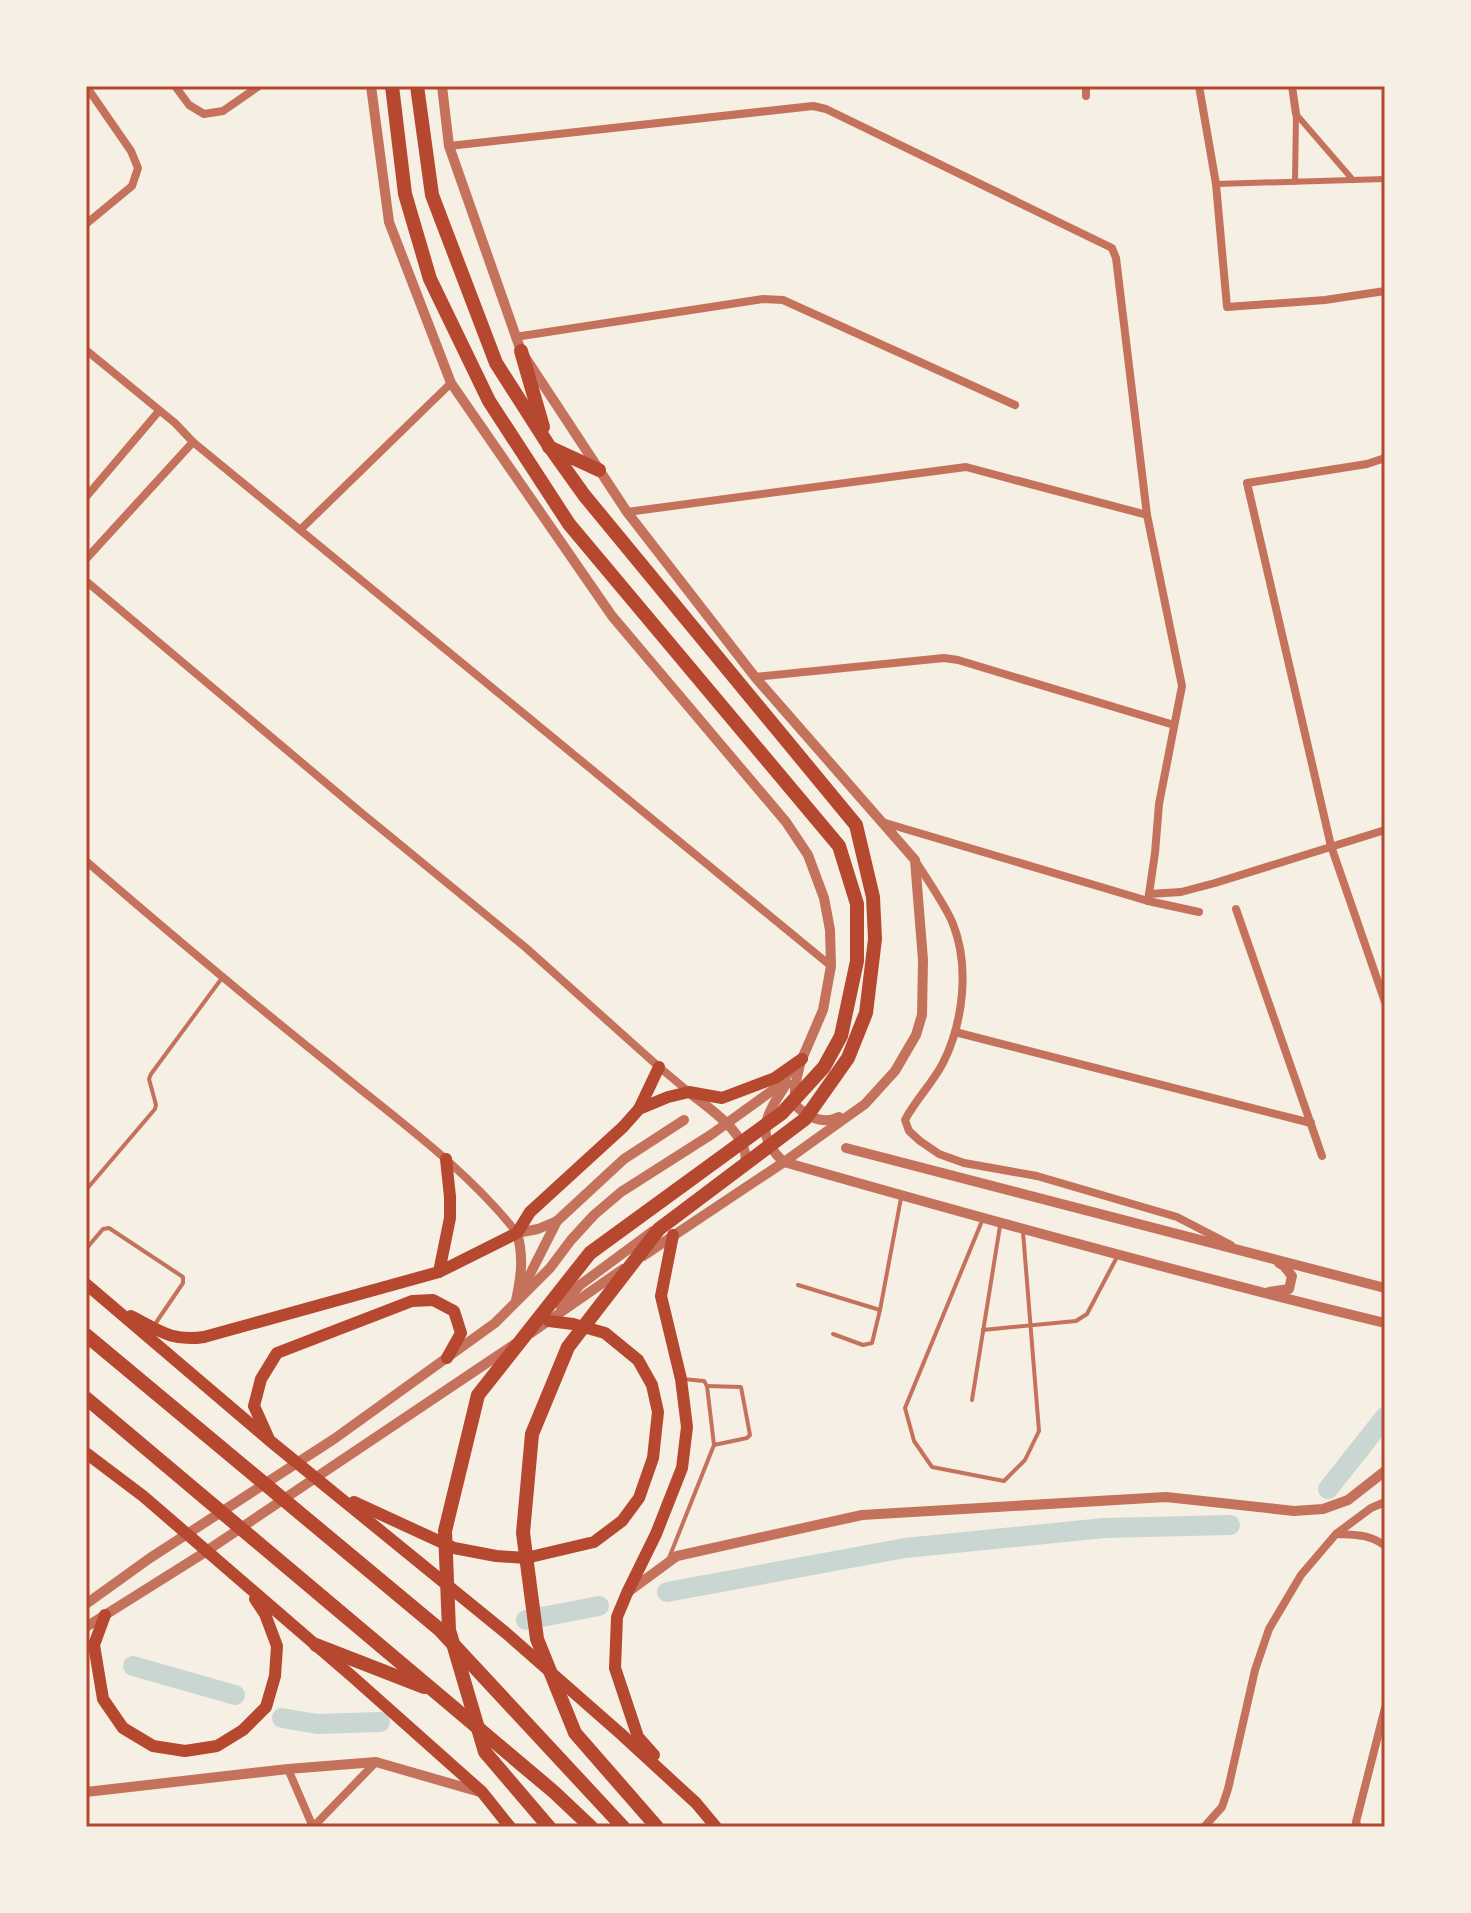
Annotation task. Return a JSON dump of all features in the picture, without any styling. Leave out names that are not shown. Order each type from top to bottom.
[{"type":"main road","points":[[392,86],[405,194],[430,279],[489,401],[569,524],[839,846],[857,904],[857,961],[841,1036],[824,1067],[782,1113],[590,1253],[478,1395],[445,1531],[449,1630],[485,1752],[549,1827]]},
{"type":"main road","points":[[417,86],[432,195],[496,363],[584,495],[856,825],[873,897],[875,939],[866,1013],[848,1058],[805,1119],[659,1229],[568,1347],[532,1434],[523,1533],[537,1639],[575,1733],[657,1827]]},
{"type":"main road","points":[[518,344],[549,446],[599,470]]},
{"type":"main road","points":[[639,1109],[689,1092],[722,1098],[775,1078],[802,1059]]},
{"type":"main road","points":[[114,1307],[170,1336],[187,1340],[439,1272],[517,1233],[530,1212],[639,1109],[659,1067]]},
{"type":"main road","points":[[439,1272],[450,1218],[446,1159]]},
{"type":"main road","points":[[673,1235],[661,1296],[681,1379],[687,1427],[682,1468],[656,1534],[617,1617],[615,1668],[638,1737],[716,1827]]},
{"type":"main road","points":[[86,1284],[269,1440],[506,1633],[696,1803]]},
{"type":"main road","points":[[269,1440],[254,1406],[261,1379],[277,1353],[412,1301],[433,1300],[454,1311],[461,1333],[447,1358]]},
{"type":"main road","points":[[337,1494],[454,1548],[496,1556],[526,1558],[594,1542],[622,1521],[639,1498],[653,1458],[658,1412],[652,1385],[638,1360],[605,1333],[549,1321]]},
{"type":"main road","points":[[86,1335],[439,1629],[623,1827]]},
{"type":"main road","points":[[86,1398],[554,1792],[591,1827]]},
{"type":"main road","points":[[86,1453],[143,1496],[316,1645],[482,1792],[510,1827]]},
{"type":"main road","points":[[105,1615],[94,1645],[103,1699],[123,1728],[153,1746],[185,1751],[217,1746],[243,1730],[266,1707],[275,1676],[277,1646],[265,1614],[247,1587]]},
{"type":"main road","points":[[316,1645],[435,1691]]},
{"type":"street","points":[[86,86],[131,151],[138,168],[132,186],[86,224]]},
{"type":"street","points":[[175,86],[189,105],[204,114],[223,111],[259,86]]},
{"type":"street","points":[[371,86],[389,222],[451,383],[612,616],[786,822],[808,855],[824,898],[830,930],[831,966],[823,1010],[802,1059],[766,1120],[766,1140],[773,1153],[784,1162],[983,1219],[1259,1293],[1385,1323]]},
{"type":"street","points":[[442,86],[449,146],[518,344],[627,512],[755,677],[915,860],[953,923],[961,954],[963,981],[955,1032],[934,1079],[905,1120],[909,1131],[939,1154],[964,1163],[1037,1176],[1177,1217],[1242,1251]]},
{"type":"street","points":[[1086,86],[1086,96]]},
{"type":"street","points":[[1199,86],[1216,184],[1227,307],[1325,300],[1385,291]]},
{"type":"street","points":[[1292,86],[1296,114],[1295,182]]},
{"type":"street","points":[[449,146],[813,106],[841,116],[1112,248],[1116,258],[1147,515],[1182,686],[1159,804],[1148,898]]},
{"type":"street","points":[[1296,114],[1353,180]]},
{"type":"street","points":[[1216,184],[1385,179]]},
{"type":"street","points":[[518,344],[763,299],[783,300],[1015,405]]},
{"type":"street","points":[[86,350],[175,423],[193,442],[831,966]]},
{"type":"street","points":[[300,530],[451,383]]},
{"type":"street","points":[[86,497],[159,411]]},
{"type":"street","points":[[86,559],[193,442]]},
{"type":"street","points":[[1385,458],[1367,464],[1247,483],[1331,846],[1385,1002]]},
{"type":"street","points":[[627,512],[966,467],[1147,515]]},
{"type":"street","points":[[86,581],[525,947],[659,1067],[727,1123],[746,1151],[746,1161],[737,1171],[580,1285],[549,1321]]},
{"type":"street","points":[[755,677],[944,658],[1174,725]]},
{"type":"street","points":[[881,822],[1199,912]]},
{"type":"street","points":[[1148,898],[1215,883],[1385,830]]},
{"type":"street","points":[[86,1627],[199,1556],[784,1162],[865,1104],[895,1071],[916,1035],[922,1015],[923,960],[915,860]]},
{"type":"street","points":[[86,861],[222,978],[446,1159],[496,1207],[517,1233],[522,1250],[515,1303]]},
{"type":"street","points":[[1236,909],[1322,1156]]},
{"type":"street","points":[[955,1032],[1311,1123]]},
{"type":"street","points":[[802,1059],[795,1086],[795,1105],[808,1117],[830,1122],[865,1104]]},
{"type":"street","points":[[86,1604],[150,1558],[334,1439],[495,1323],[550,1268],[594,1215],[773,1090],[802,1059]]},
{"type":"street","points":[[517,1233],[557,1221],[624,1159],[684,1120]]},
{"type":"street","points":[[846,1148],[1385,1288]]},
{"type":"street","points":[[515,1303],[557,1221]]},
{"type":"street","points":[[1259,1293],[1289,1289],[1292,1276],[1284,1266],[1267,1259]]},
{"type":"street","points":[[1287,1299],[1385,1316]]},
{"type":"street","points":[[627,1593],[677,1556],[862,1515],[1166,1497],[1294,1511],[1323,1509],[1348,1500],[1385,1471]]},
{"type":"street","points":[[1204,1827],[1222,1807],[1228,1789],[1255,1670],[1269,1629],[1301,1575],[1336,1534],[1371,1508],[1385,1502]]},
{"type":"street","points":[[1336,1534],[1376,1538],[1385,1546]]},
{"type":"street","points":[[1356,1825],[1385,1708]]},
{"type":"street","points":[[288,1769],[313,1827],[376,1762]]},
{"type":"street","points":[[86,1792],[376,1762],[482,1792]]},
{"type":"lane","points":[[86,1190],[155,1109],[149,1079],[151,1074],[222,978]]},
{"type":"lane","points":[[833,1334],[863,1345],[872,1343],[901,1196]]},
{"type":"lane","points":[[983,1219],[905,1408],[914,1441],[932,1467],[1004,1481],[1025,1460],[1039,1431],[1023,1230]]},
{"type":"lane","points":[[972,1400],[1001,1223]]},
{"type":"lane","points":[[86,1249],[103,1229],[109,1228],[183,1277],[183,1283],[153,1327]]},
{"type":"lane","points":[[983,1330],[1076,1321],[1087,1314],[1118,1255]]},
{"type":"lane","points":[[798,1285],[880,1310]]},
{"type":"lane","points":[[666,1564],[714,1445],[707,1386],[704,1381],[681,1379]]},
{"type":"lane","points":[[707,1386],[741,1387],[750,1435],[714,1445]]},
{"type":"waterway","points":[[1328,1489],[1385,1417]]},
{"type":"waterway","points":[[667,1592],[905,1548],[1104,1528],[1230,1525]]},
{"type":"waterway","points":[[526,1620],[599,1606]]},
{"type":"waterway","points":[[133,1666],[235,1695]]},
{"type":"waterway","points":[[282,1718],[317,1724],[380,1722]]}]
